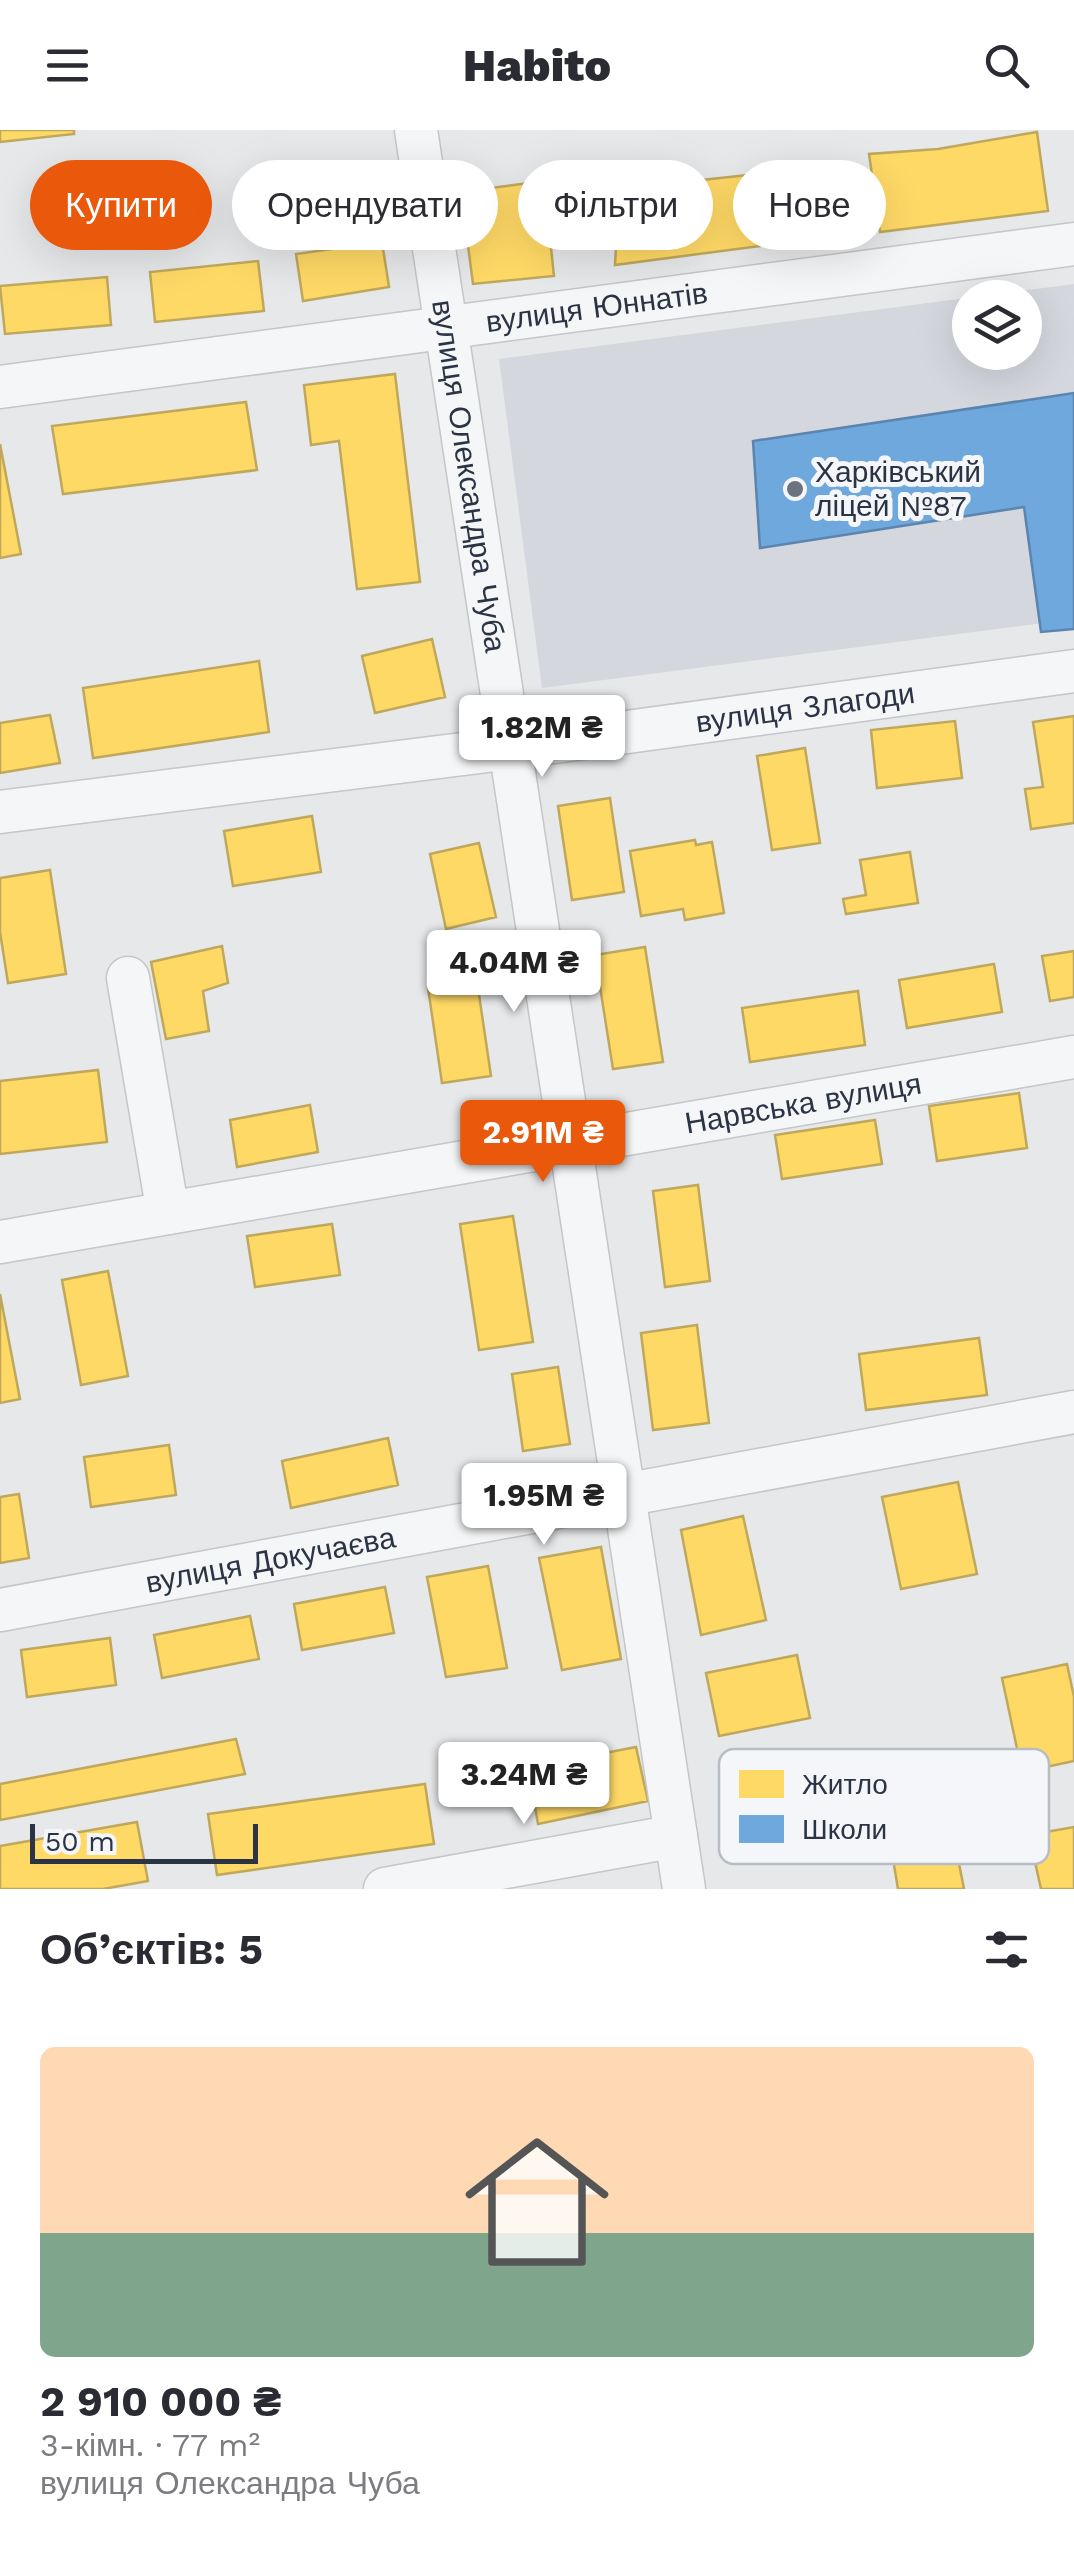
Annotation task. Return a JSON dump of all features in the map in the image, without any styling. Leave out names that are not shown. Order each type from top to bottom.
[{"type":"street","name":"вулиця Олександра Чуба","points":[[416,130],[684,1889]]},
{"type":"street","name":"вулиця Юннатів","points":[[0,387],[1074,244]]},
{"type":"street","name":"вулиця Злагоди","points":[[0,812],[1074,671]]},
{"type":"street","points":[[128,978],[168,1213]]},
{"type":"street","name":"Нарвська вулиця","points":[[0,1242],[1074,1058]]},
{"type":"street","name":"вулиця Докучаєва","points":[[0,1610],[1074,1412]]},
{"type":"street","points":[[385,1889],[676,1836]]},
{"type":"shaded area","name":"Харківський ліцей №87","points":[[1074,284],[1074,619],[542,688],[499,359],[952,300],[952,370],[1042,370],[1042,288]]},
{"type":"building: Житло","points":[[0,130],[74,130],[74,134],[0,142]]},
{"type":"building: Житло","points":[[1037,132],[1048,211],[886,231],[886,160],[870,160],[869,154],[938,149]]},
{"type":"building: Житло","points":[[733,177],[733,249],[615,265],[616,250],[713,250],[713,179]]},
{"type":"building: Житло","points":[[518,184],[518,250],[551,250],[554,276],[473,284],[469,250],[498,250],[498,187]]},
{"type":"building: Житло","points":[[383,250],[389,287],[303,301],[296,254]]},
{"type":"building: Житло","points":[[258,261],[264,311],[155,322],[150,272]]},
{"type":"building: Житло","points":[[107,277],[111,325],[5,334],[0,286]]},
{"type":"building: Житло","points":[[395,374],[420,582],[357,589],[339,441],[311,445],[304,385]]},
{"type":"building: Житло","points":[[246,402],[257,470],[63,494],[52,426]]},
{"type":"building: Житло","points":[[0,444],[21,554],[0,558]]},
{"type":"building: Житло","points":[[432,639],[445,697],[375,713],[362,656]]},
{"type":"building: Житло","points":[[259,661],[269,732],[93,758],[83,688]]},
{"type":"building: Житло","points":[[50,715],[60,763],[0,773],[0,723]]},
{"type":"building: Житло","points":[[1074,716],[1074,823],[1031,829],[1025,789],[1043,787],[1033,722]]},
{"type":"building: Житло","points":[[955,721],[962,778],[877,788],[871,730]]},
{"type":"building: Житло","points":[[805,748],[820,843],[772,850],[757,756]]},
{"type":"building: Житло","points":[[610,798],[624,892],[572,900],[558,806]]},
{"type":"building: Житло","points":[[312,816],[321,872],[233,886],[224,831]]},
{"type":"building: Житло","points":[[695,840],[696,845],[712,842],[724,913],[685,920],[683,909],[641,916],[630,851]]},
{"type":"building: Житло","points":[[479,843],[496,917],[446,929],[430,854]]},
{"type":"building: Житло","points":[[910,852],[918,903],[846,914],[843,899],[866,895],[860,860]]},
{"type":"building: Житло","points":[[50,870],[66,974],[8,983],[0,932],[0,878]]},
{"type":"building: Житло","points":[[222,946],[228,983],[203,991],[209,1031],[166,1039],[151,962]]},
{"type":"building: Житло","points":[[645,947],[663,1062],[613,1069],[595,955]]},
{"type":"building: Житло","points":[[1074,951],[1074,997],[1050,1001],[1042,956]]},
{"type":"building: Житло","points":[[994,964],[1002,1012],[907,1028],[899,980]]},
{"type":"building: Житло","points":[[477,981],[491,1076],[442,1083],[428,988]]},
{"type":"building: Житло","points":[[858,991],[865,1045],[750,1062],[742,1008]]},
{"type":"building: Житло","points":[[98,1070],[107,1142],[0,1154],[0,1081]]},
{"type":"building: Житло","points":[[1019,1093],[1027,1148],[937,1161],[929,1106]]},
{"type":"building: Житло","points":[[310,1105],[318,1152],[237,1167],[230,1120]]},
{"type":"building: Житло","points":[[875,1120],[882,1164],[782,1179],[775,1135]]},
{"type":"building: Житло","points":[[698,1185],[710,1281],[665,1287],[653,1191]]},
{"type":"building: Житло","points":[[513,1216],[533,1342],[479,1350],[460,1224]]},
{"type":"building: Житло","points":[[332,1224],[340,1275],[255,1287],[247,1236]]},
{"type":"building: Житло","points":[[108,1271],[128,1376],[81,1385],[62,1280]]},
{"type":"building: Житло","points":[[0,1294],[20,1399],[0,1403]]},
{"type":"building: Житло","points":[[697,1325],[709,1423],[653,1430],[641,1333]]},
{"type":"building: Житло","points":[[979,1338],[987,1395],[866,1410],[859,1354]]},
{"type":"building: Житло","points":[[558,1367],[570,1444],[523,1451],[512,1374]]},
{"type":"building: Житло","points":[[388,1438],[398,1485],[291,1508],[282,1461]]},
{"type":"building: Житло","points":[[169,1445],[176,1495],[91,1507],[84,1457]]},
{"type":"building: Житло","points":[[958,1482],[977,1574],[901,1589],[882,1497]]},
{"type":"building: Житло","points":[[19,1494],[29,1558],[0,1563],[0,1497]]},
{"type":"building: Житло","points":[[743,1516],[766,1620],[701,1635],[681,1530]]},
{"type":"building: Житло","points":[[601,1547],[621,1659],[562,1670],[539,1558]]},
{"type":"building: Житло","points":[[488,1566],[507,1668],[446,1677],[427,1577]]},
{"type":"building: Житло","points":[[385,1587],[394,1633],[302,1650],[294,1604]]},
{"type":"building: Житло","points":[[250,1616],[259,1659],[162,1678],[154,1635]]},
{"type":"building: Житло","points":[[110,1638],[116,1685],[27,1697],[21,1650]]},
{"type":"building: Житло","points":[[797,1655],[810,1718],[719,1736],[706,1673]]},
{"type":"building: Житло","points":[[1067,1664],[1074,1697],[1074,1761],[1049,1766],[1049,1749],[1017,1749],[1002,1678]]},
{"type":"building: Житло","points":[[236,1739],[245,1774],[0,1820],[0,1784]]},
{"type":"building: Житло","points":[[636,1747],[648,1801],[538,1824],[528,1768]]},
{"type":"building: Житло","points":[[425,1784],[434,1844],[217,1875],[208,1814]]},
{"type":"building: Житло","points":[[137,1822],[148,1881],[103,1889],[0,1889],[0,1846]]},
{"type":"building: Житло","points":[[1074,1827],[1074,1889],[1041,1889],[1035,1864],[1049,1864],[1049,1831]]},
{"type":"building: Житло","points":[[894,1864],[959,1864],[964,1889],[898,1889]]},
{"type":"building: Школи","points":[[1074,393],[1074,629],[1041,632],[1024,507],[760,548],[753,441]]},
{"type":"place","name":"Харківський ліцей №87","points":[[795,489]]}]
